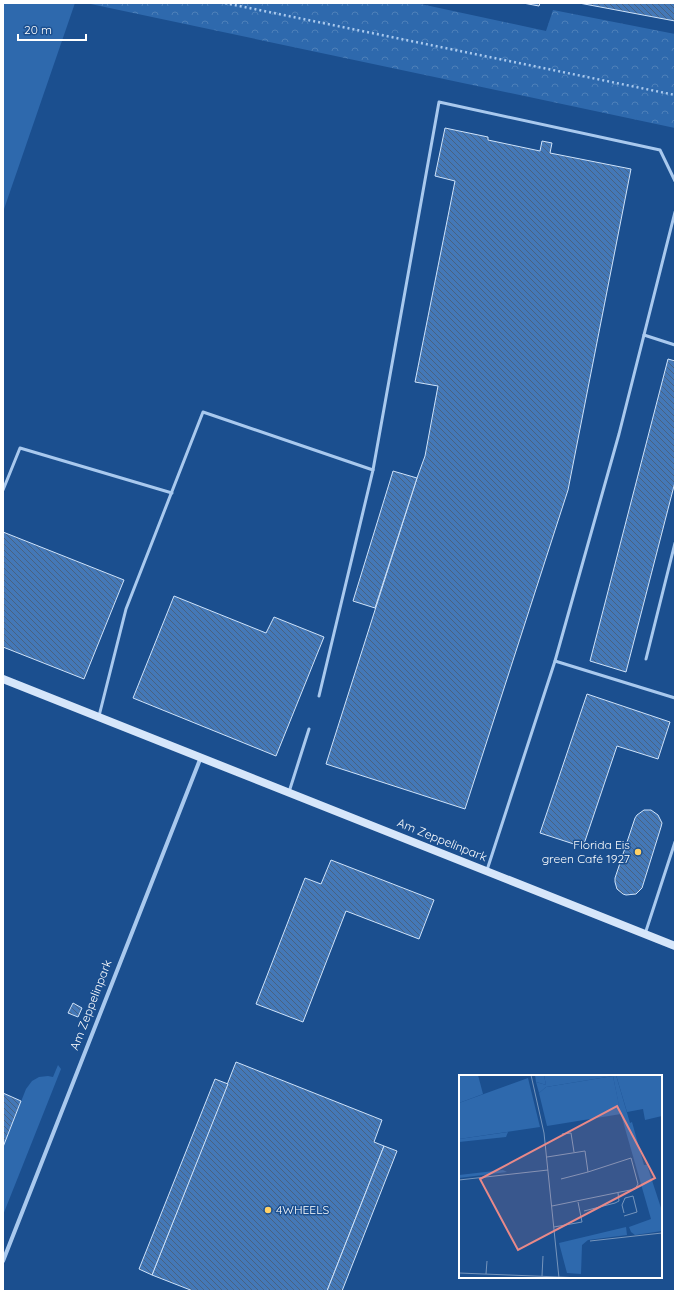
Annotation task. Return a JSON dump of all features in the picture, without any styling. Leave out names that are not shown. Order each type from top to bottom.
[{"type":"main road","name":"Am Zeppelinpark","points":[[3,678],[675,946]]},
{"type":"street","name":"Am Zeppelinpark","points":[[3,1261],[201,757]]},
{"type":"lane","points":[[319,696],[373,470],[439,102],[660,150],[675,180]]},
{"type":"lane","points":[[487,871],[556,661],[618,434],[675,212]]},
{"type":"lane","points":[[644,335],[675,345]]},
{"type":"lane","points":[[99,716],[126,609],[203,412],[373,470]]},
{"type":"lane","points":[[3,490],[20,448],[172,493]]},
{"type":"lane","points":[[646,659],[675,544]]},
{"type":"lane","points":[[556,661],[675,698]]},
{"type":"lane","points":[[289,792],[309,729]]},
{"type":"lane","points":[[645,934],[675,842]]},
{"type":"path","points":[[225,3],[675,95]]},
{"type":"green space","points":[[3,3],[75,3],[3,212]]},
{"type":"green space","points":[[86,3],[416,3],[546,31],[553,10],[675,34],[675,128]]},
{"type":"green space","points":[[58,1065],[61,1069],[3,1215],[3,1147],[26,1089],[32,1081],[39,1077],[53,1077]]},
{"type":"building","points":[[523,3],[540,3],[539,6]]},
{"type":"building","points":[[579,3],[675,3],[675,21]]},
{"type":"building","points":[[445,128],[488,137],[488,140],[540,151],[542,141],[552,143],[550,153],[631,169],[568,490],[465,809],[326,764],[425,456],[438,386],[415,382],[455,181],[435,176]]},
{"type":"building","points":[[668,359],[675,361],[675,482],[626,672],[590,661]]},
{"type":"building","points":[[393,471],[417,478],[375,608],[353,601]]},
{"type":"building","points":[[3,532],[124,580],[84,679],[3,647]]},
{"type":"building","points":[[174,596],[266,633],[274,617],[324,637],[276,756],[133,698]]},
{"type":"building","points":[[587,694],[670,722],[658,759],[617,746],[583,847],[540,833]]},
{"type":"building","name":"Florida Eis green Café 1927","points":[[644,810],[651,810],[658,815],[662,823],[642,888],[636,894],[626,895],[617,889],[615,878],[635,818]]},
{"type":"building","points":[[331,860],[434,900],[419,939],[346,911],[303,1022],[256,1004],[305,878],[321,884]]},
{"type":"building","points":[[73,1003],[82,1008],[78,1017],[68,1013]]},
{"type":"building","name":"4WHEELS","points":[[236,1062],[382,1120],[374,1142],[384,1146],[327,1291],[193,1291],[152,1275]]},
{"type":"building","points":[[215,1079],[228,1084],[152,1275],[139,1269]]},
{"type":"building","points":[[3,1093],[21,1101],[3,1147]]},
{"type":"building","points":[[384,1146],[397,1151],[342,1291],[327,1291]]},
{"type":"place","name":"Florida Eis green Café 1927","points":[[638,852]]},
{"type":"place","name":"4WHEELS","points":[[268,1210]]}]
